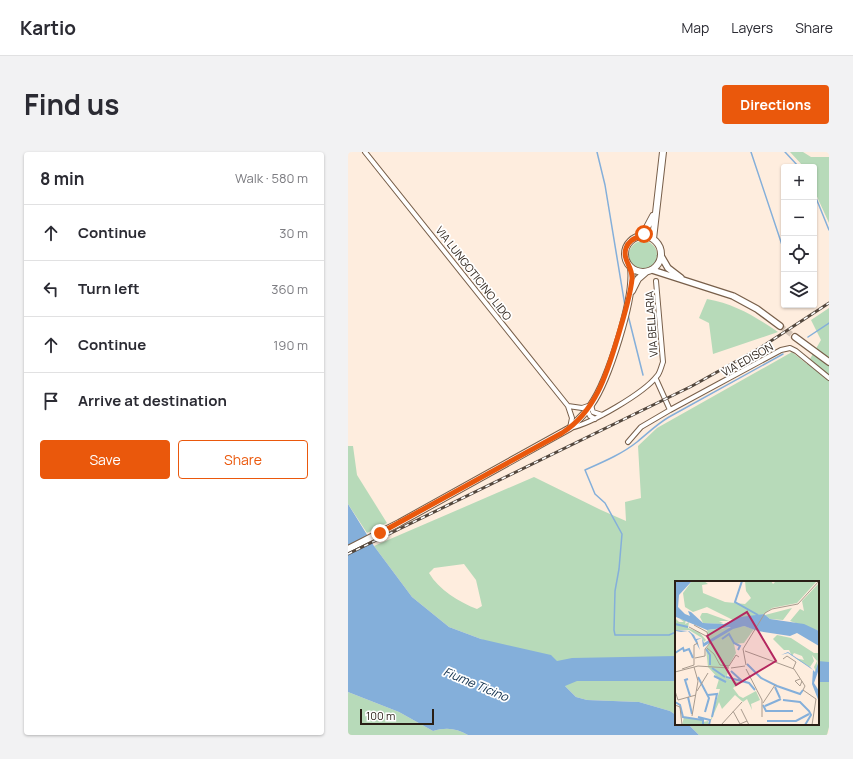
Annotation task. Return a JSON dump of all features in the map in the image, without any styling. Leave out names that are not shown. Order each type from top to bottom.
[{"type":"main road","points":[[653,239],[664,152]]},
{"type":"main road","points":[[630,296],[632,277],[631,268],[625,258],[625,249],[631,241],[644,234],[649,226],[658,197]]},
{"type":"main road","points":[[640,236],[653,239],[660,247],[661,256],[668,268],[686,282]]},
{"type":"main road","points":[[348,549],[380,533],[570,428],[589,408],[608,372],[630,296],[638,279],[658,264],[661,256]]},
{"type":"main road","points":[[631,268],[636,271],[649,271],[733,296],[757,309],[780,326]]},
{"type":"main road","points":[[795,338],[829,362]]},
{"type":"street","name":"VIA LUNGOTICINO LIDO","points":[[365,152],[568,406]]},
{"type":"street","name":"VIA BELLARIA","points":[[656,282],[663,362],[656,378]]},
{"type":"street","name":"VIA EDISON","points":[[628,442],[641,427],[670,410],[786,349],[790,348],[796,351],[829,378]]},
{"type":"street","points":[[570,428],[602,415],[636,394],[656,378],[670,410]]},
{"type":"street","points":[[570,428],[572,418],[568,406],[589,408],[593,412],[602,415]]},
{"type":"street","points":[[589,408],[586,414],[595,419]]},
{"type":"green space","points":[[790,152],[803,152],[811,157],[829,157],[829,223],[817,197],[817,164],[801,164]]},
{"type":"green space","points":[[643,241],[653,245],[657,255],[653,265],[643,269],[633,265],[629,255],[633,245]]},
{"type":"green space","points":[[707,299],[727,304],[744,311],[778,332],[713,354],[709,323],[699,318]]},
{"type":"green space","points":[[829,308],[829,727],[827,735],[699,735],[689,725],[819,725],[819,581],[675,581],[675,714],[670,711],[639,702],[587,700],[576,697],[565,686],[481,639],[449,627],[412,597],[374,546],[534,477],[626,521],[625,502],[641,498],[638,446],[657,428],[792,352],[807,364],[821,340],[811,320]],"holes":[[[464,564],[476,580],[482,606],[477,609],[450,595],[438,585],[429,573],[434,568]]]},
{"type":"green space","points":[[348,446],[353,446],[357,475],[387,523],[367,533],[348,504]]},
{"type":"green space","points":[[348,692],[399,712],[433,731],[451,729],[468,735],[348,735]]},
{"type":"water","name":"Fiume Ticino","points":[[348,504],[374,546],[412,597],[449,627],[481,639],[551,655],[557,661],[572,658],[675,656],[675,681],[577,681],[565,686],[576,697],[587,700],[639,702],[670,711],[675,714],[675,725],[689,725],[699,735],[468,735],[451,729],[433,731],[399,712],[348,692]]},
{"type":"water","points":[[819,661],[829,662],[829,682],[819,682]]},
{"type":"waterway","points":[[597,152],[605,185],[625,306]]},
{"type":"waterway","points":[[751,152],[781,242]]},
{"type":"waterway","points":[[785,152],[796,164]]},
{"type":"waterway","points":[[817,200],[829,230]]},
{"type":"waterway","points":[[628,315],[643,375]]},
{"type":"waterway","points":[[808,337],[829,323]]},
{"type":"waterway","points":[[675,632],[669,635],[615,635],[615,591],[619,569],[622,534],[605,503],[595,494],[585,470],[612,458],[637,442],[669,417],[783,354]]},
{"type":"tunnel","points":[[780,326],[795,337]]},
{"type":"railway","points":[[348,554],[692,386],[760,348],[829,303]]},
{"type":"route","points":[[380,533],[562,433],[570,428],[580,418],[591,405],[604,382],[630,296],[632,277],[631,268],[625,258],[625,249],[631,241],[644,234]]}]
